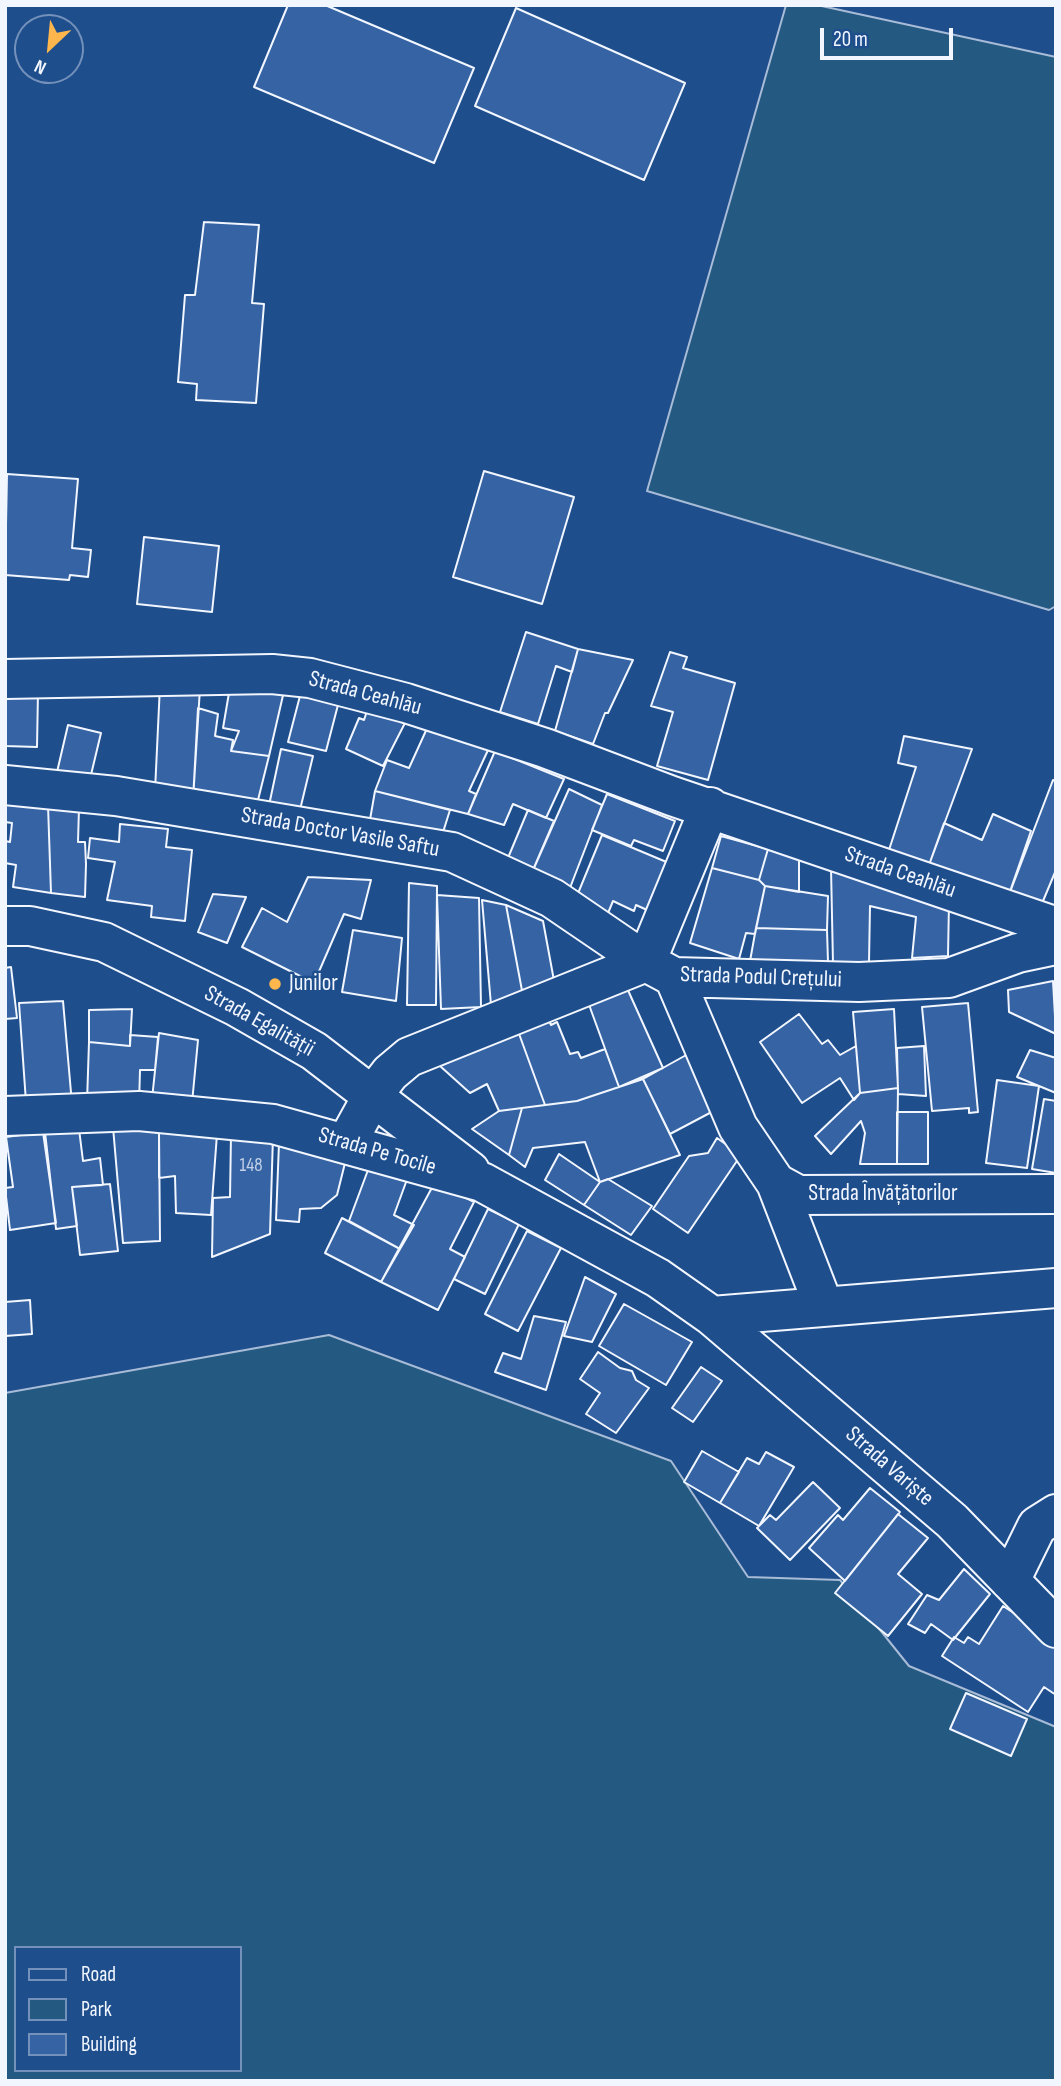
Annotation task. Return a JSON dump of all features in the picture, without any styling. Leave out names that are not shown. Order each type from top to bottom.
[{"type":"street","name":"Strada Ceahlău","points":[[5,679],[272,674],[310,678],[406,703],[508,736],[710,807],[1053,935]]},
{"type":"street","name":"Strada Doctor Vasile Saftu","points":[[5,785],[116,796],[452,852],[552,898],[660,970]]},
{"type":"street","points":[[660,970],[710,807]]},
{"type":"street","name":"Strada Egalității","points":[[5,926],[30,926],[104,943],[158,967],[314,1051],[482,1182]]},
{"type":"street","name":"Strada Podul Crețului","points":[[346,1143],[373,1095],[390,1073],[409,1058],[660,970],[859,982],[949,978],[1018,953],[1053,935]]},
{"type":"street","name":"Strada Învățătorilor","points":[[660,970],[738,1127],[776,1183],[798,1195],[1056,1194]]},
{"type":"street","name":"Strada Pe Tocile","points":[[5,1116],[139,1111],[273,1124],[346,1143],[482,1182],[658,1279],[712,1316]]},
{"type":"street","points":[[776,1183],[824,1307]]},
{"type":"street","points":[[712,1316],[1056,1288]]},
{"type":"street","name":"Strada Variște","points":[[712,1316],[952,1521],[1056,1628]]},
{"type":"street","points":[[1010,1581],[1037,1526],[1056,1514]]},
{"type":"green space","points":[[786,5],[817,5],[1056,57],[1056,606],[1049,610],[647,491]]},
{"type":"green space","points":[[329,1335],[671,1461],[748,1577],[840,1580],[909,1666],[1056,1727],[1056,2081],[5,2081],[5,1393]]},
{"type":"building","points":[[288,5],[325,5],[474,68],[434,163],[254,87]]},
{"type":"building","points":[[516,8],[685,83],[644,180],[475,106]]},
{"type":"building","points":[[204,222],[259,225],[252,303],[264,304],[256,403],[196,400],[197,384],[178,382],[185,295],[195,295]]},
{"type":"building","points":[[484,471],[574,497],[542,604],[453,577]]},
{"type":"building","points":[[7,474],[78,479],[72,548],[91,550],[88,577],[70,575],[69,580],[5,575]]},
{"type":"building","points":[[144,537],[219,546],[212,612],[137,604]]},
{"type":"building","points":[[526,632],[578,649],[572,672],[556,666],[538,724],[500,712]]},
{"type":"building","points":[[578,649],[633,660],[608,713],[605,713],[593,744],[555,731]]},
{"type":"building","points":[[670,652],[687,657],[683,668],[735,683],[708,780],[657,766],[673,712],[651,706]]},
{"type":"building","points":[[160,685],[200,688],[193,800],[155,791]]},
{"type":"building","points":[[230,687],[284,691],[269,756],[231,751],[239,731],[223,728]]},
{"type":"building","points":[[5,692],[38,692],[37,747],[5,746]]},
{"type":"building","points":[[301,692],[339,701],[326,751],[288,742]]},
{"type":"building","points":[[369,705],[406,721],[383,766],[346,749],[359,718],[364,720]]},
{"type":"building","points":[[198,708],[218,714],[215,736],[233,740],[231,751],[269,756],[257,804],[193,800]]},
{"type":"building","points":[[429,724],[489,748],[469,791],[476,794],[468,814],[375,791],[387,760],[409,768]]},
{"type":"building","points":[[68,725],[101,733],[90,779],[57,772]]},
{"type":"building","points":[[904,736],[972,749],[929,865],[888,853],[916,767],[898,763]]},
{"type":"building","points":[[281,749],[313,756],[299,814],[268,810]]},
{"type":"building","points":[[495,751],[564,779],[546,818],[513,804],[504,825],[468,814]]},
{"type":"building","points":[[1053,780],[1056,781],[1056,870],[1043,901],[1007,900]]},
{"type":"building","points":[[569,789],[602,805],[568,893],[530,877]]},
{"type":"building","points":[[375,791],[450,810],[439,845],[368,831]]},
{"type":"building","points":[[607,794],[675,821],[663,851],[634,840],[631,846],[592,830]]},
{"type":"building","points":[[5,800],[48,805],[51,893],[13,887],[16,865],[5,863],[5,841],[10,842],[12,823],[5,822]]},
{"type":"building","points":[[48,805],[79,808],[78,842],[85,842],[85,897],[51,893]]},
{"type":"building","points":[[528,810],[554,821],[530,877],[505,865]]},
{"type":"building","points":[[993,814],[1031,831],[1007,900],[929,865],[944,823],[982,840]]},
{"type":"building","points":[[120,824],[168,829],[166,847],[192,850],[185,921],[151,917],[152,906],[107,900],[115,862],[88,858],[90,838],[119,842]]},
{"type":"building","points":[[602,835],[676,866],[656,914],[636,905],[634,911],[613,901],[606,918],[574,903]]},
{"type":"building","points":[[721,836],[768,849],[759,880],[712,868]]},
{"type":"building","points":[[768,849],[799,859],[799,892],[765,886],[759,880]]},
{"type":"building","points":[[712,868],[759,880],[765,886],[755,934],[746,933],[739,959],[690,943]]},
{"type":"building","points":[[831,868],[949,902],[948,956],[912,958],[916,917],[870,906],[869,962],[833,964]]},
{"type":"building","points":[[308,877],[371,880],[361,919],[344,914],[314,983],[242,947],[262,908],[287,922]]},
{"type":"building","points":[[409,883],[437,886],[436,1005],[407,1005]]},
{"type":"building","points":[[765,886],[828,896],[827,930],[756,928]]},
{"type":"building","points":[[213,894],[246,897],[227,943],[198,932]]},
{"type":"building","points":[[437,895],[479,898],[481,1007],[441,1009]]},
{"type":"building","points":[[482,900],[506,905],[523,996],[491,1005]]},
{"type":"building","points":[[506,905],[543,921],[555,986],[523,996]]},
{"type":"building","points":[[756,928],[827,930],[828,962],[750,961]]},
{"type":"building","points":[[353,930],[402,938],[396,1001],[342,992]]},
{"type":"building","points":[[11,967],[17,1018],[5,1019],[5,968]]},
{"type":"building","points":[[1053,981],[1056,1034],[1009,1012],[1008,990]]},
{"type":"building","points":[[627,988],[663,1068],[619,1087],[588,1002]]},
{"type":"building","points":[[63,1001],[72,1104],[26,1102],[19,1003]]},
{"type":"building","points":[[968,1003],[978,1112],[969,1113],[969,1108],[932,1111],[922,1007]]},
{"type":"building","points":[[132,1009],[130,1046],[89,1042],[89,1010]]},
{"type":"building","points":[[894,1009],[898,1088],[860,1093],[853,1012]]},
{"type":"building","points":[[799,1014],[822,1044],[828,1040],[840,1055],[856,1046],[860,1093],[854,1100],[840,1078],[802,1103],[760,1042]]},
{"type":"building","points":[[549,1021],[551,1025],[557,1022],[570,1054],[578,1052],[581,1058],[605,1049],[619,1087],[577,1101],[545,1105],[518,1031]]},
{"type":"building","points":[[518,1031],[545,1105],[499,1111],[487,1084],[470,1093],[440,1066]]},
{"type":"building","points":[[159,1033],[198,1040],[192,1103],[152,1099]]},
{"type":"building","points":[[130,1035],[158,1037],[155,1070],[140,1070],[139,1105],[87,1102],[89,1042],[130,1046]]},
{"type":"building","points":[[924,1046],[926,1096],[898,1094],[897,1048]]},
{"type":"building","points":[[1030,1050],[1056,1058],[1056,1093],[1017,1077]]},
{"type":"building","points":[[688,1054],[723,1106],[670,1134],[643,1079]]},
{"type":"building","points":[[643,1079],[680,1155],[600,1182],[585,1142],[533,1148],[525,1167],[509,1155],[522,1108],[577,1101]]},
{"type":"building","points":[[997,1080],[1039,1086],[1027,1168],[986,1163]]},
{"type":"building","points":[[898,1088],[897,1164],[860,1164],[865,1133],[861,1121],[831,1154],[815,1136],[860,1093]]},
{"type":"building","points":[[1044,1099],[1056,1101],[1056,1173],[1032,1169]]},
{"type":"building","points":[[522,1108],[509,1155],[472,1129],[499,1111]]},
{"type":"building","points":[[897,1112],[928,1112],[928,1164],[897,1164]]},
{"type":"building","points":[[155,1126],[155,1132],[159,1132],[160,1241],[123,1243],[113,1127]]},
{"type":"building","points":[[79,1129],[83,1161],[100,1158],[103,1185],[72,1187],[77,1226],[56,1229],[45,1132]]},
{"type":"building","points":[[43,1132],[56,1223],[10,1230],[5,1188],[13,1187],[6,1137]]},
{"type":"building","points":[[159,1132],[217,1134],[211,1215],[176,1213],[175,1176],[159,1178]]},
{"type":"building","points":[[231,1134],[273,1136],[270,1234],[212,1257],[213,1198],[230,1197]]},
{"type":"building","points":[[717,1138],[741,1155],[688,1233],[653,1209],[689,1156],[708,1153]]},
{"type":"building","points":[[279,1143],[345,1163],[337,1195],[321,1208],[300,1209],[299,1222],[276,1220]]},
{"type":"building","points":[[559,1154],[600,1182],[584,1205],[545,1180]]},
{"type":"building","points":[[368,1170],[409,1174],[394,1215],[414,1225],[400,1249],[349,1221]]},
{"type":"building","points":[[608,1179],[652,1206],[631,1235],[584,1205],[600,1182]]},
{"type":"building","points":[[435,1182],[474,1202],[450,1249],[465,1257],[438,1310],[381,1282]]},
{"type":"building","points":[[110,1184],[118,1251],[80,1255],[72,1187]]},
{"type":"building","points":[[488,1209],[519,1224],[485,1294],[454,1279]]},
{"type":"building","points":[[342,1218],[400,1249],[381,1282],[325,1253]]},
{"type":"building","points":[[527,1231],[561,1248],[518,1331],[485,1314]]},
{"type":"building","points":[[585,1277],[616,1294],[592,1342],[564,1336]]},
{"type":"building","points":[[30,1300],[32,1334],[5,1336],[5,1302]]},
{"type":"building","points":[[624,1304],[692,1342],[666,1385],[599,1346]]},
{"type":"building","points":[[534,1316],[566,1322],[546,1390],[495,1372],[503,1353],[521,1359]]},
{"type":"building","points":[[598,1352],[620,1368],[632,1371],[636,1380],[649,1388],[616,1433],[586,1414],[600,1393],[580,1379]]},
{"type":"building","points":[[701,1367],[722,1381],[693,1422],[672,1408]]},
{"type":"building","points":[[702,1451],[739,1472],[720,1503],[684,1482]]},
{"type":"building","points":[[766,1452],[794,1467],[759,1526],[720,1503],[747,1458],[759,1464]]},
{"type":"building","points":[[813,1482],[840,1508],[790,1560],[757,1528],[770,1515],[776,1520]]},
{"type":"building","points":[[870,1488],[900,1512],[845,1581],[809,1548],[838,1515],[843,1520]]},
{"type":"building","points":[[898,1514],[928,1538],[898,1574],[922,1594],[888,1636],[835,1593]]},
{"type":"building","points":[[964,1569],[990,1594],[953,1640],[931,1624],[925,1633],[908,1624],[927,1595],[939,1600]]},
{"type":"building","points":[[1003,1606],[1043,1632],[1056,1636],[1056,1695],[1044,1687],[1028,1712],[942,1656],[954,1637],[964,1643],[968,1637],[979,1644]]},
{"type":"building","points":[[966,1693],[1027,1719],[1011,1756],[950,1729]]},
{"type":"place","name":"Junilor","points":[[275,984]]}]
